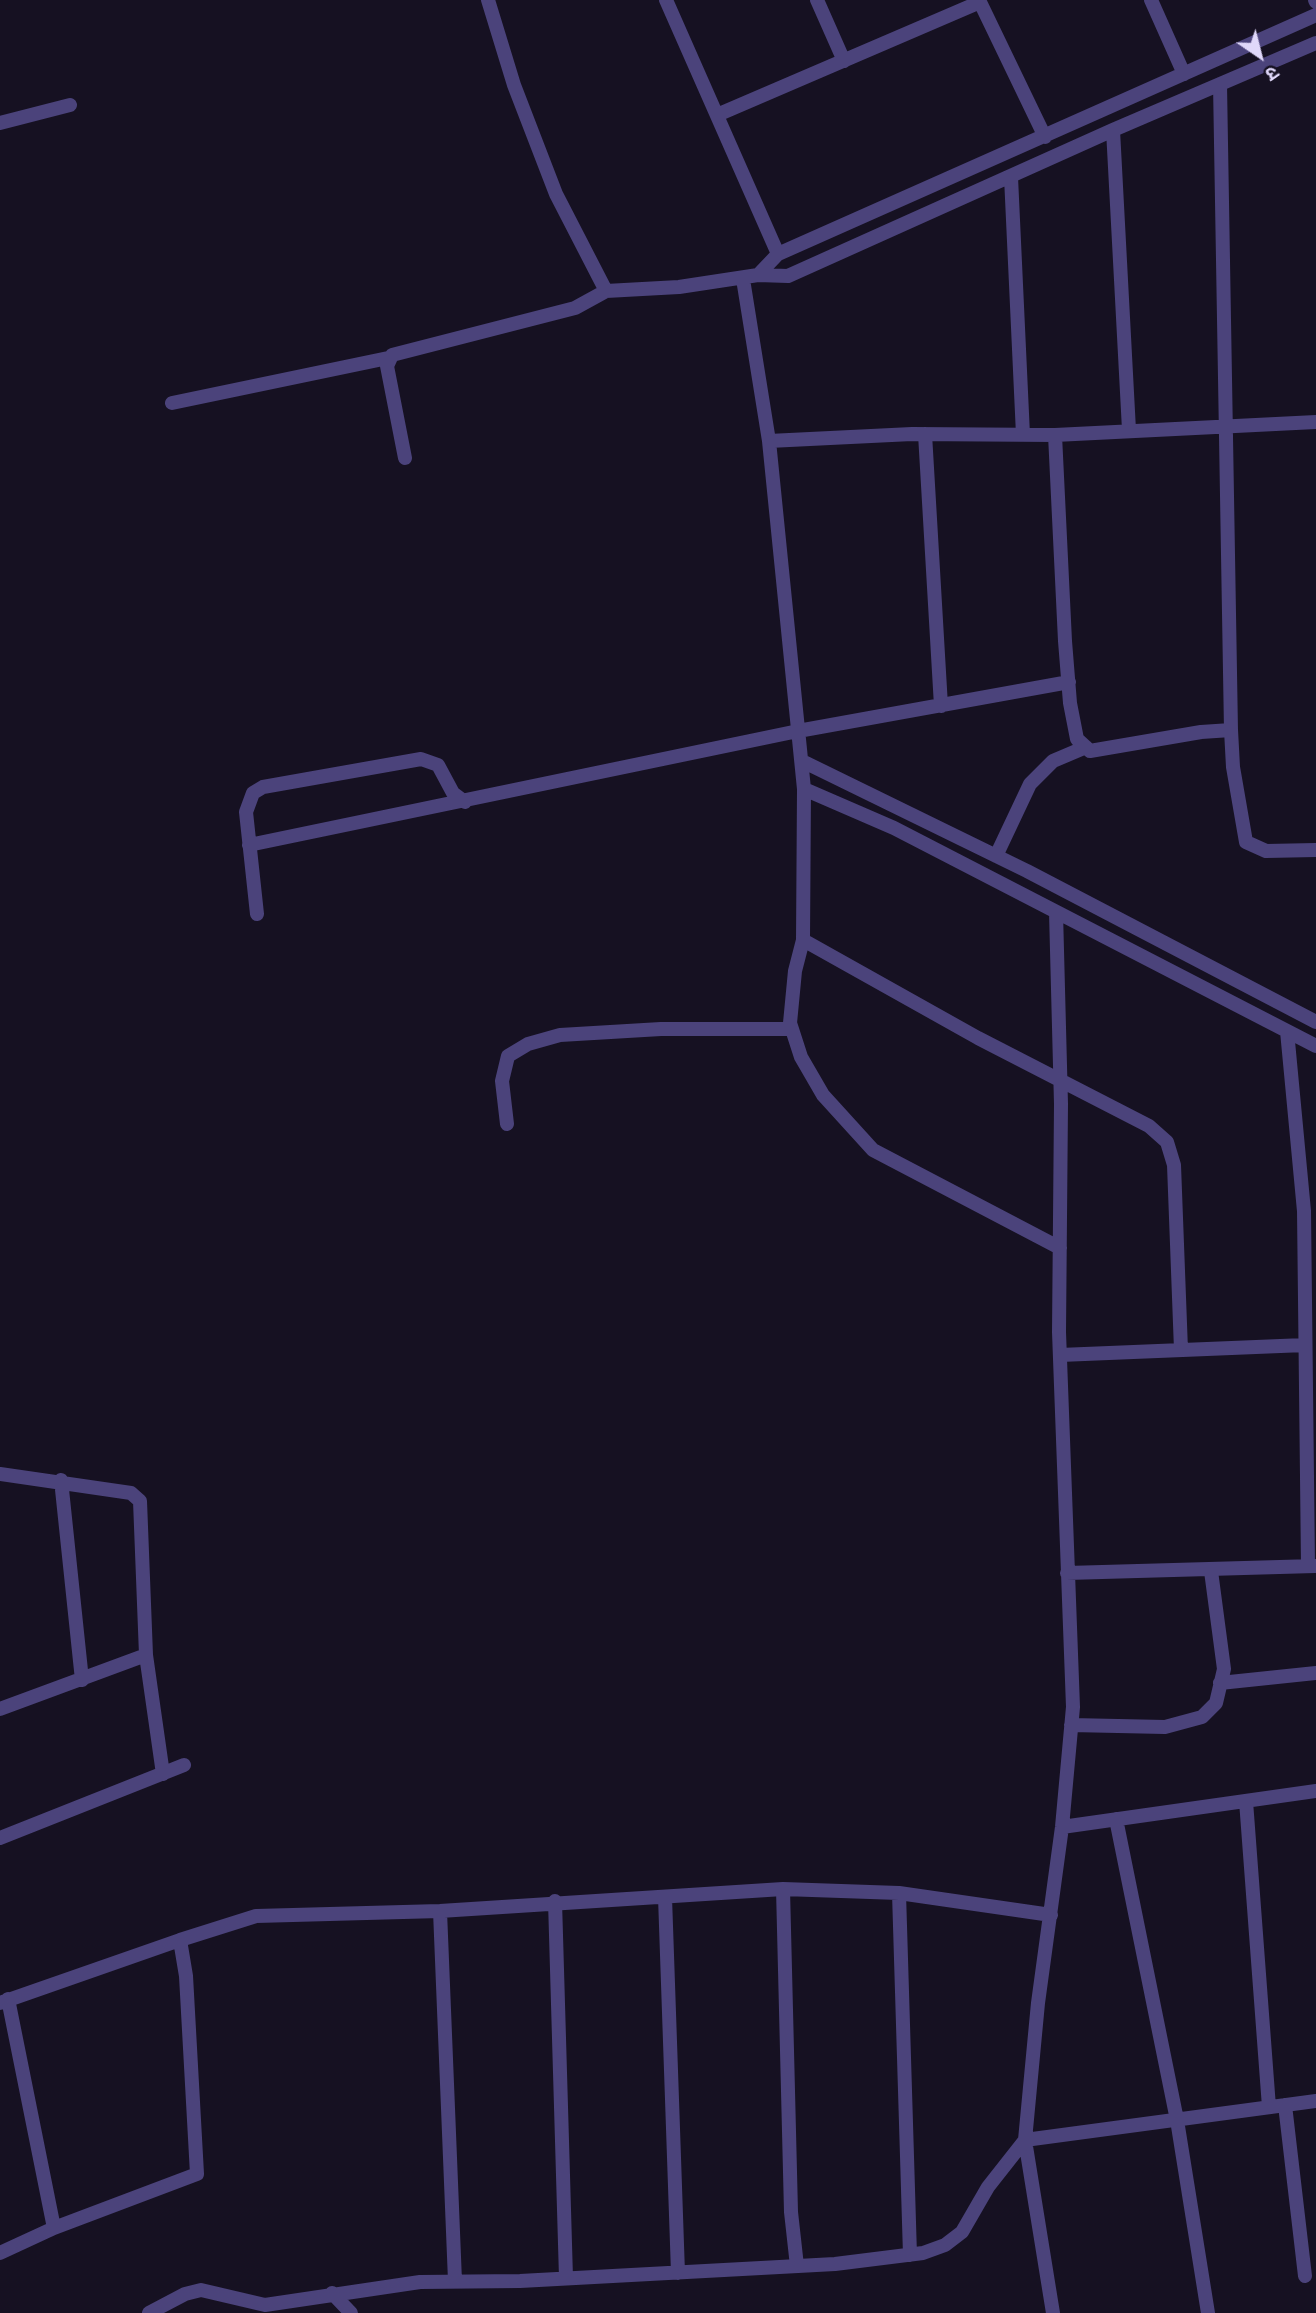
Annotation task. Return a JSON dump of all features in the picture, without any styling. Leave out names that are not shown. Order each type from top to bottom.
[{"type":"street","points":[[488,0],[514,85],[556,194],[606,291]]},
{"type":"street","points":[[666,0],[778,254]]},
{"type":"street","points":[[817,0],[844,61]]},
{"type":"street","points":[[1151,0],[1184,74]]},
{"type":"street","points":[[717,115],[979,1],[1045,137]]},
{"type":"street","points":[[758,275],[778,254],[1316,15]]},
{"type":"street","points":[[172,403],[388,358],[575,308],[606,291],[743,279],[758,275],[788,276],[1113,130],[1316,43]]},
{"type":"street","points":[[1220,84],[1233,767],[1246,842],[1266,851],[1316,850]]},
{"type":"street","points":[[0,123],[70,105]]},
{"type":"street","points":[[1113,130],[1129,430]]},
{"type":"street","points":[[1011,177],[1023,435]]},
{"type":"street","points":[[743,279],[769,441],[802,761],[803,940],[794,971],[792,1029],[801,1058],[823,1095],[873,1150],[1060,1248]]},
{"type":"street","points":[[388,358],[387,366],[405,458]]},
{"type":"street","points":[[769,441],[925,434],[1055,435],[1202,425],[1226,427],[1316,422]]},
{"type":"street","points":[[925,434],[941,706]]},
{"type":"street","points":[[1055,435],[1069,682],[1077,738],[1090,751],[1201,732],[1231,730]]},
{"type":"street","points":[[248,845],[798,731],[1069,682]]},
{"type":"street","points":[[996,856],[1030,784],[1053,761],[1086,747]]},
{"type":"street","points":[[257,914],[248,845],[248,801],[263,787],[421,760],[438,765],[453,793],[465,802]]},
{"type":"street","points":[[802,761],[996,856],[1316,1022]]},
{"type":"street","points":[[804,789],[894,828],[1316,1046]]},
{"type":"street","points":[[1053,2313],[1026,2140],[1029,2089],[1062,1827],[1071,1725],[1060,1355],[1060,1079],[1056,912]]},
{"type":"street","points":[[803,940],[978,1038],[1149,1126],[1167,1142],[1174,1165],[1181,1350]]},
{"type":"street","points":[[507,1124],[502,1081],[508,1056],[528,1044],[560,1035],[661,1029],[792,1029]]},
{"type":"street","points":[[1067,1573],[1211,1571],[1312,1566],[1304,1211],[1287,1031]]},
{"type":"street","points":[[1060,1355],[1305,1345]]},
{"type":"street","points":[[0,1474],[61,1480],[131,1493],[140,1501],[145,1655],[163,1774]]},
{"type":"street","points":[[61,1480],[82,1680]]},
{"type":"street","points":[[1071,1725],[1166,1727],[1202,1717],[1216,1703],[1224,1669],[1211,1571]]},
{"type":"street","points":[[0,1707],[82,1680],[145,1655]]},
{"type":"street","points":[[1220,1683],[1316,1673]]},
{"type":"street","points":[[0,1838],[184,1765]]},
{"type":"street","points":[[1062,1827],[1316,1791]]},
{"type":"street","points":[[1246,1801],[1269,2107]]},
{"type":"street","points":[[1116,1819],[1177,2120],[1208,2313]]},
{"type":"street","points":[[54,2228],[4,2001],[256,1916],[440,1911],[555,1901],[783,1889],[899,1893],[1051,1915]]},
{"type":"street","points":[[783,1889],[791,2212],[797,2266]]},
{"type":"street","points":[[899,1893],[910,2255]]},
{"type":"street","points":[[665,1897],[678,2273]]},
{"type":"street","points":[[555,1901],[566,2278]]},
{"type":"street","points":[[440,1911],[455,2281]]},
{"type":"street","points":[[0,2253],[54,2228],[197,2174],[186,1976],[180,1940]]},
{"type":"street","points":[[149,2313],[185,2294],[201,2290],[265,2305],[293,2306],[332,2294],[419,2282],[678,2273],[797,2266],[910,2255],[945,2245],[962,2232],[988,2187],[1026,2140],[1316,2101]]},
{"type":"street","points":[[1285,2105],[1305,2276]]},
{"type":"street","points":[[332,2294],[351,2313]]}]
